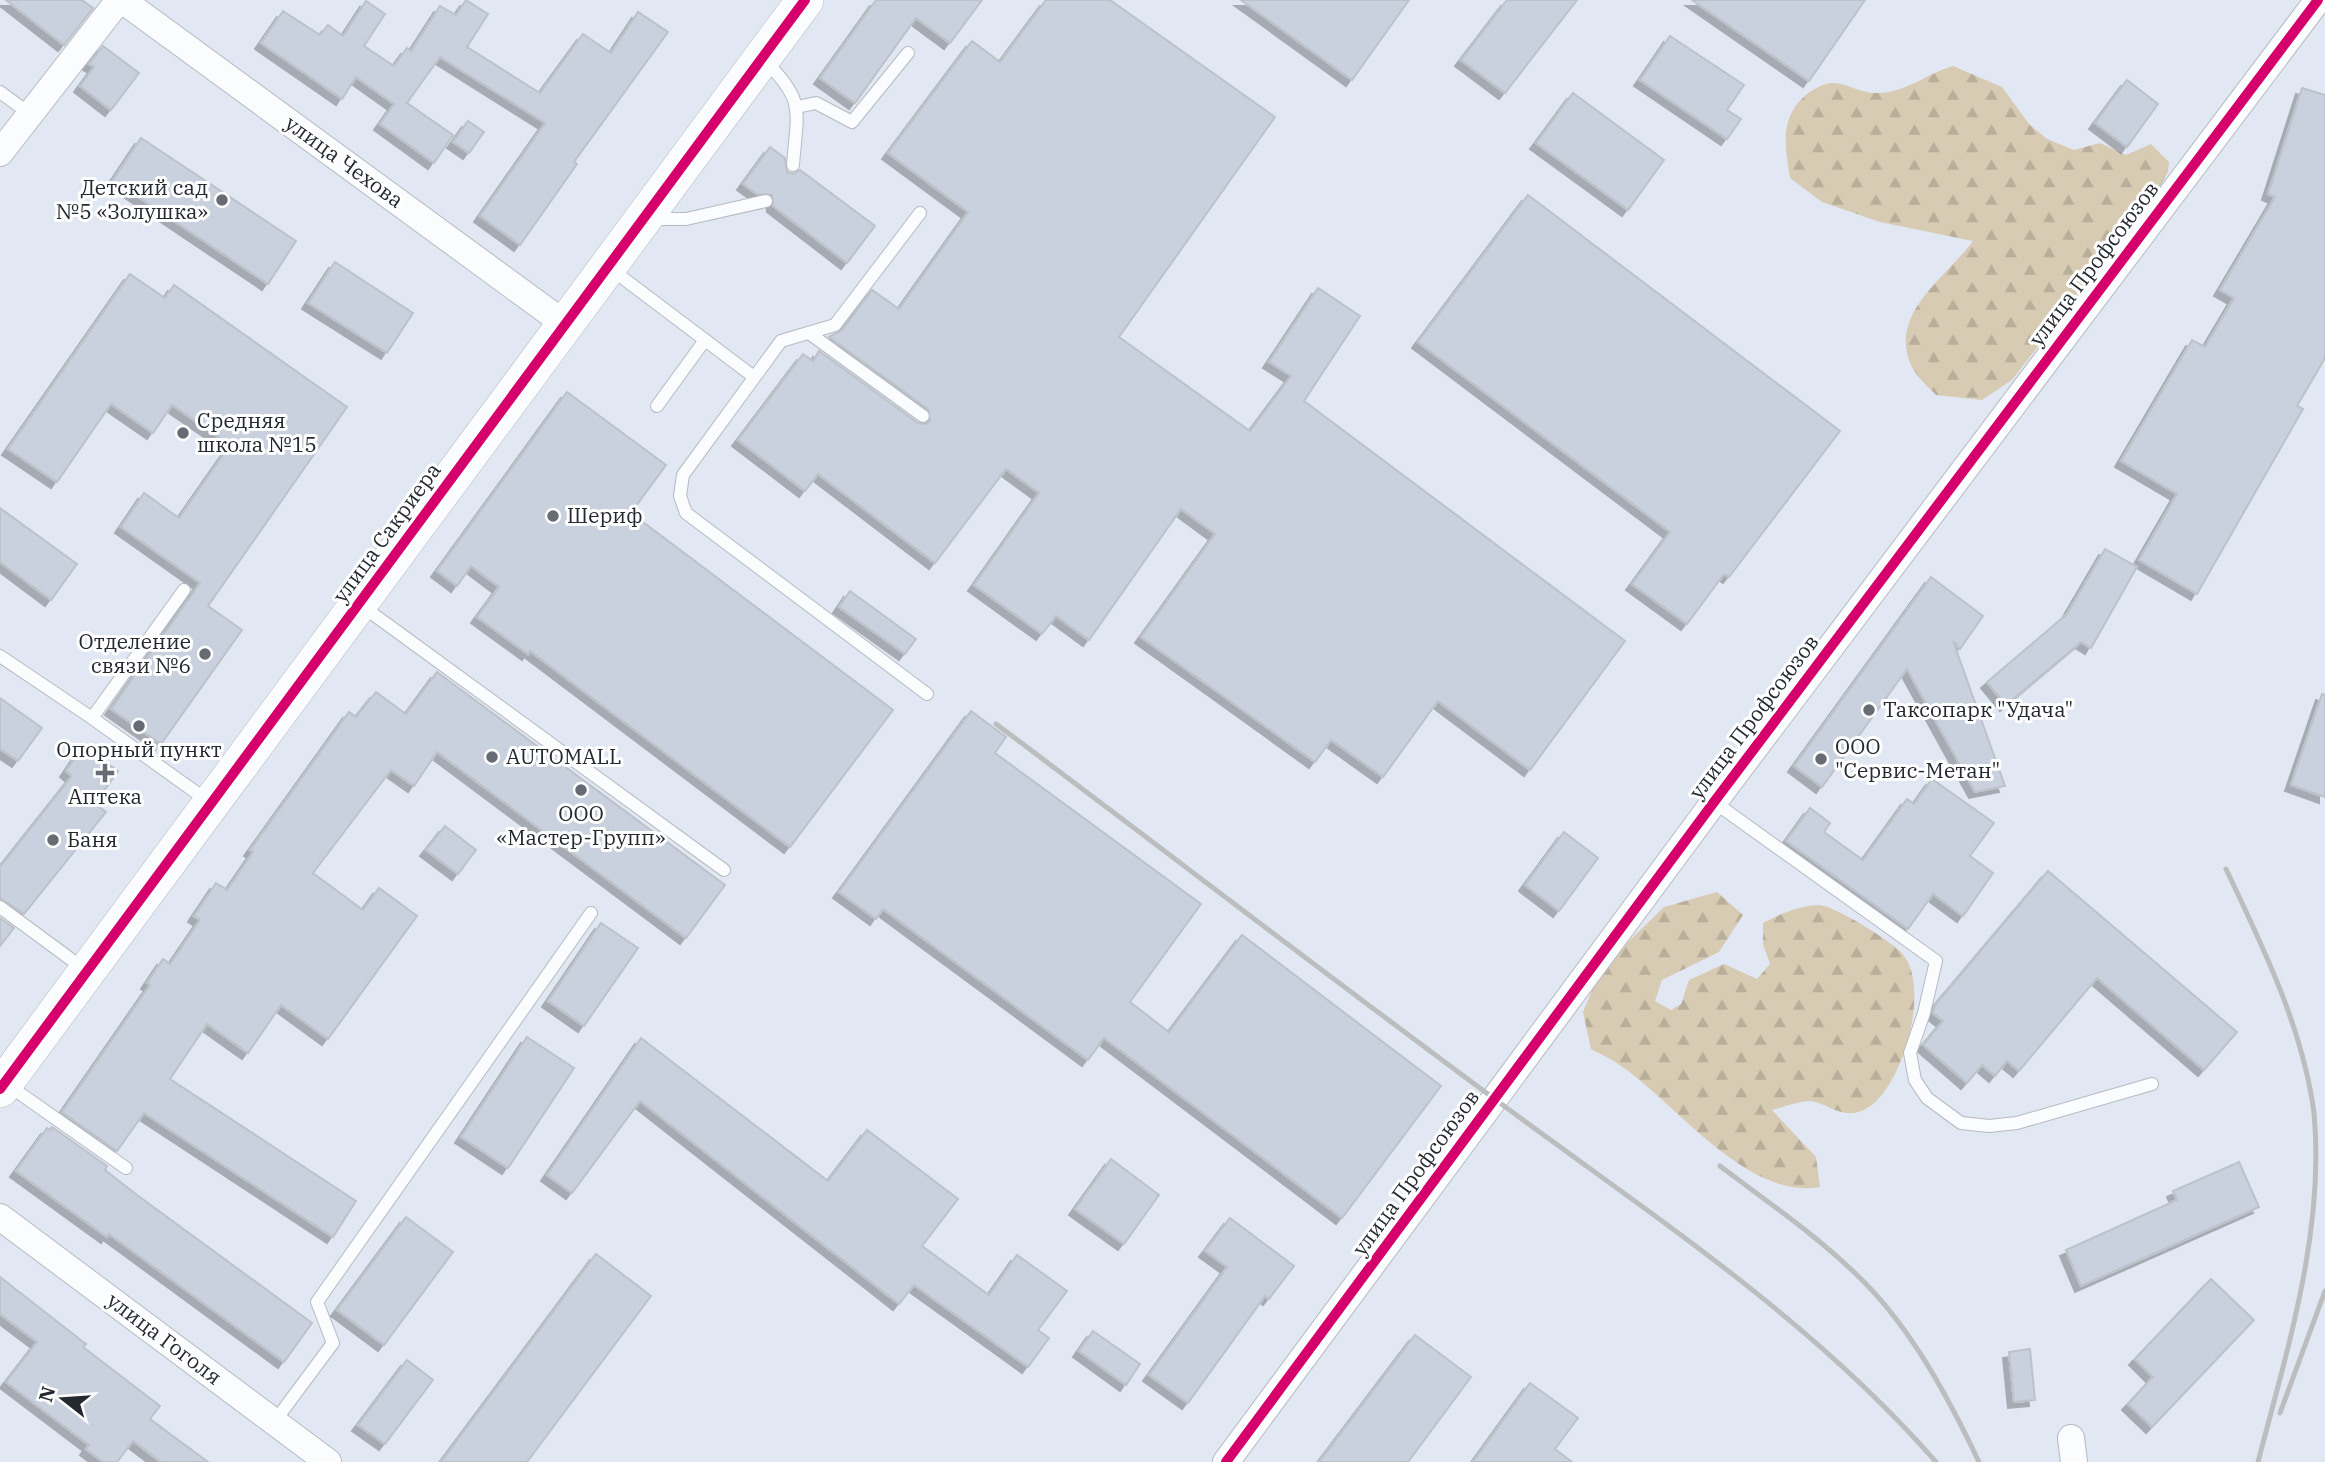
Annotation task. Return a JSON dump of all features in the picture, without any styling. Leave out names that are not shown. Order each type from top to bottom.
[{"type":"street","points":[[0,153],[121,0]]},
{"type":"street","name":"улица Чехова","points":[[121,0],[565,324]]},
{"type":"street","name":"улица Сакриера","points":[[2,1086],[805,0]]},
{"type":"street","name":"улица Профсоюзов","points":[[1226,1462],[1714,802],[2318,0]]},
{"type":"street","name":"улица Гоголя","points":[[0,1217],[328,1462]]},
{"type":"lane","points":[[797,107],[816,103],[852,122],[908,53]]},
{"type":"lane","points":[[762,58],[789,84],[797,107],[793,165]]},
{"type":"lane","points":[[0,92],[30,114]]},
{"type":"lane","points":[[643,219],[686,219],[766,201]]},
{"type":"lane","points":[[920,213],[835,325],[781,341],[683,475],[680,496],[686,513],[927,694]]},
{"type":"lane","points":[[608,266],[754,377]]},
{"type":"lane","points":[[809,333],[923,416]]},
{"type":"lane","points":[[657,406],[705,340]]},
{"type":"lane","points":[[92,718],[184,590]]},
{"type":"lane","points":[[359,604],[724,870]]},
{"type":"lane","points":[[0,656],[211,803]]},
{"type":"lane","points":[[1714,802],[1936,961],[1924,1013],[1910,1053],[1915,1080],[1927,1098],[1943,1112],[1961,1123],[1989,1126],[2017,1123],[2152,1084]]},
{"type":"lane","points":[[0,908],[87,971]]},
{"type":"lane","points":[[275,1421],[333,1343],[317,1302],[591,912]]},
{"type":"lane","points":[[2,1086],[126,1168]]},
{"type":"green space","points":[[1953,66],[2002,87],[2029,124],[2047,139],[2074,150],[2100,143],[2126,155],[2151,144],[2169,162],[2168,172],[2155,195],[2012,380],[1982,400],[1936,395],[1913,369],[1906,346],[1907,329],[1914,312],[1936,282],[1973,241],[1880,222],[1822,202],[1790,178],[1787,155],[1786,133],[1792,112],[1807,94],[1817,88],[1836,83],[1867,92],[1888,92]]},
{"type":"green space","points":[[1717,892],[1743,915],[1719,952],[1662,980],[1655,1001],[1671,1010],[1681,1004],[1689,980],[1724,964],[1757,979],[1770,964],[1763,944],[1763,923],[1803,907],[1818,905],[1848,917],[1895,947],[1910,967],[1914,986],[1914,1009],[1910,1033],[1903,1056],[1882,1095],[1860,1112],[1844,1113],[1808,1101],[1772,1110],[1816,1157],[1820,1187],[1793,1187],[1767,1179],[1741,1165],[1715,1147],[1624,1068],[1591,1049],[1583,1012],[1596,981],[1630,940],[1664,907]]},
{"type":"building","points":[[6,0],[82,0],[93,8],[64,45]]},
{"type":"building","points":[[466,0],[488,14],[467,47],[540,93],[583,34],[611,53],[638,12],[668,32],[574,162],[577,164],[520,245],[480,216],[545,123],[440,57],[407,103],[453,135],[434,163],[380,124],[394,104],[356,77],[342,99],[261,43],[283,11],[320,35],[328,25],[343,36],[366,1],[385,14],[364,46],[394,66],[407,48],[411,51],[440,6],[456,15]]},
{"type":"building","points":[[876,0],[982,0],[950,43],[916,18],[855,103],[820,78]]},
{"type":"building","points":[[1046,0],[1110,0],[1275,117],[1119,337],[1250,431],[1291,376],[1269,362],[1318,288],[1360,316],[1304,401],[1625,641],[1530,770],[1438,701],[1383,777],[1331,740],[1315,762],[1141,637],[1215,534],[1181,509],[1089,640],[1056,616],[1042,634],[974,585],[1039,493],[1006,469],[935,563],[818,474],[805,491],[738,440],[803,354],[813,361],[819,351],[918,423],[926,424],[930,421],[928,409],[829,337],[842,330],[872,290],[899,309],[968,212],[888,153],[972,41],[1000,62]]},
{"type":"building","points":[[1241,0],[1409,0],[1352,80]]},
{"type":"building","points":[[1507,0],[1577,0],[1505,93],[1461,60]]},
{"type":"building","points":[[1692,0],[1865,0],[1809,81]]},
{"type":"building","points":[[1670,36],[1744,85],[1727,110],[1741,119],[1727,139],[1640,80]]},
{"type":"building","points":[[103,46],[139,73],[111,110],[80,86],[94,67],[89,64]]},
{"type":"building","points":[[2127,80],[2158,104],[2127,147],[2095,123]]},
{"type":"building","points":[[2302,88],[2325,95],[2325,358],[2297,406],[2303,409],[2197,594],[2139,560],[2177,494],[2121,461],[2192,340],[2205,347],[2234,298],[2220,290],[2275,197],[2268,194]]},
{"type":"building","points":[[1573,93],[1664,160],[1628,210],[1536,143]]},
{"type":"building","points":[[468,121],[484,132],[469,153],[453,142]]},
{"type":"building","points":[[141,138],[296,241],[268,284],[113,180]]},
{"type":"building","points":[[770,147],[785,158],[787,172],[793,174],[800,170],[875,226],[847,263],[773,206],[772,195],[757,194],[743,184]]},
{"type":"building","points":[[1528,195],[1840,431],[1729,577],[1724,574],[1687,624],[1632,584],[1670,532],[1418,342]]},
{"type":"building","points":[[335,262],[413,313],[387,353],[308,303]]},
{"type":"building","name":"Средняя школа №15","points":[[130,274],[165,298],[174,285],[347,407],[208,606],[242,630],[161,744],[111,709],[200,583],[121,527],[144,493],[179,518],[230,445],[172,405],[153,433],[111,404],[57,482],[8,449]]},
{"type":"building","points":[[567,392],[666,465],[631,513],[893,710],[790,847],[530,651],[528,654],[477,617],[499,587],[471,566],[457,586],[437,571]]},
{"type":"building","points":[[0,508],[77,564],[51,600],[0,562]]},
{"type":"building","points":[[2105,549],[2137,567],[2091,648],[2081,642],[2006,705],[1987,682],[2067,614]]},
{"type":"building","points":[[1931,577],[1983,616],[1960,649],[1953,641],[2005,786],[1975,792],[1907,669],[1822,787],[1794,766]]},
{"type":"building","points":[[850,591],[916,639],[905,654],[839,607]]},
{"type":"building","points":[[437,672],[725,885],[686,938],[437,752],[414,786],[391,770],[313,873],[363,910],[379,888],[417,916],[328,1039],[281,1005],[248,1053],[207,1024],[170,1079],[356,1201],[333,1237],[144,1113],[117,1151],[62,1112],[150,985],[147,983],[163,959],[170,964],[200,920],[194,916],[216,883],[227,890],[253,852],[250,850],[349,712],[356,717],[376,692],[406,714]]},
{"type":"building","points":[[2322,694],[2325,695],[2325,797],[2291,785]]},
{"type":"building","points":[[0,698],[42,728],[18,761],[0,749]]},
{"type":"building","points":[[971,711],[1006,737],[995,753],[1201,904],[1130,1002],[1169,1032],[1242,935],[1441,1086],[1342,1218],[1104,1038],[1088,1060],[883,909],[876,919],[839,892]]},
{"type":"building","name":"Баня","points":[[83,746],[118,771],[95,804],[106,812],[24,914],[0,898],[0,867],[72,776],[66,771]]},
{"type":"building","points":[[1932,779],[1994,823],[1970,856],[1993,873],[1963,916],[1933,894],[1908,929],[1786,841],[1810,808],[1830,823],[1824,832],[1863,860],[1907,799],[1914,804]]},
{"type":"building","points":[[445,826],[476,850],[458,874],[426,850]]},
{"type":"building","points":[[1564,832],[1598,858],[1559,911],[1525,885]]},
{"type":"building","points":[[2048,871],[2237,1032],[2204,1070],[2097,978],[2019,1071],[2007,1061],[1995,1076],[1982,1065],[1967,1083],[1923,1045],[1943,1021],[1933,1013],[1935,1005]]},
{"type":"building","points":[[0,918],[14,928],[0,946]]},
{"type":"building","points":[[601,923],[638,948],[584,1026],[548,1001]]},
{"type":"building","points":[[527,1037],[574,1068],[508,1168],[461,1137]]},
{"type":"building","points":[[641,1038],[828,1181],[867,1130],[958,1199],[922,1246],[989,1295],[1017,1255],[1067,1291],[1038,1330],[1049,1338],[1028,1367],[914,1285],[899,1304],[640,1101],[572,1193],[547,1175]]},
{"type":"building","points":[[52,1127],[107,1166],[105,1170],[137,1195],[312,1323],[284,1362],[109,1234],[107,1237],[16,1171],[47,1128],[50,1130]]},
{"type":"building","points":[[1111,1159],[1159,1195],[1124,1244],[1075,1209]]},
{"type":"building","points":[[2239,1162],[2259,1207],[2081,1286],[2066,1250],[2177,1200],[2173,1191]]},
{"type":"building","points":[[406,1217],[453,1252],[384,1345],[337,1310]]},
{"type":"building","points":[[1230,1218],[1294,1266],[1269,1299],[1265,1296],[1188,1403],[1149,1375],[1227,1267],[1205,1251]]},
{"type":"building","points":[[596,1254],[651,1296],[527,1462],[441,1462]]},
{"type":"building","points":[[0,1277],[86,1344],[83,1347],[160,1406],[150,1419],[208,1462],[161,1462],[133,1441],[117,1462],[103,1462],[86,1449],[89,1445],[6,1382],[37,1342],[0,1314]]},
{"type":"building","points":[[2211,1279],[2254,1320],[2152,1427],[2128,1404],[2153,1377],[2135,1359]]},
{"type":"building","points":[[1093,1331],[1140,1364],[1126,1385],[1079,1351]]},
{"type":"building","points":[[1415,1335],[1471,1377],[1408,1462],[1319,1462]]},
{"type":"building","points":[[2030,1349],[2035,1400],[2014,1402],[2009,1352]]},
{"type":"building","points":[[407,1360],[433,1380],[385,1444],[358,1425]]},
{"type":"building","points":[[1530,1383],[1578,1418],[1555,1449],[1572,1462],[1473,1462]]},
{"type":"railway","points":[[996,724],[1433,1053],[1726,1269],[1835,1360],[1887,1409],[1936,1462]]},
{"type":"railway","points":[[2226,869],[2267,957],[2291,1018],[2309,1081],[2314,1113],[2316,1157],[2309,1246],[2291,1333],[2258,1462]]},
{"type":"railway","points":[[1720,1166],[1831,1251],[1883,1302],[1929,1368],[1979,1462]]},
{"type":"railway","points":[[2280,1413],[2325,1291]]},
{"type":"cycle path","points":[[0,1089],[805,0]]},
{"type":"cycle path","points":[[1226,1462],[1714,802],[2318,0]]},
{"type":"place","name":"Детский сад №5 «Золушка»","points":[[222,200]]},
{"type":"place","name":"Средняя школа №15","points":[[183,433]]},
{"type":"place","name":"Шериф","points":[[553,516]]},
{"type":"place","name":"Отделение связи №6","points":[[205,654]]},
{"type":"place","name":"Таксопарк \"Удача\"","points":[[1869,710]]},
{"type":"place","name":"Опорный пункт","points":[[139,726]]},
{"type":"place","name":"AUTOMALL","points":[[492,757]]},
{"type":"place","name":"ООО \"Сервис-Метан\"","points":[[1821,759]]},
{"type":"place","name":"Аптека","points":[[105,773]]},
{"type":"place","name":"ООО «Мастер-Групп»","points":[[581,790]]},
{"type":"place","name":"Баня","points":[[53,840]]}]
